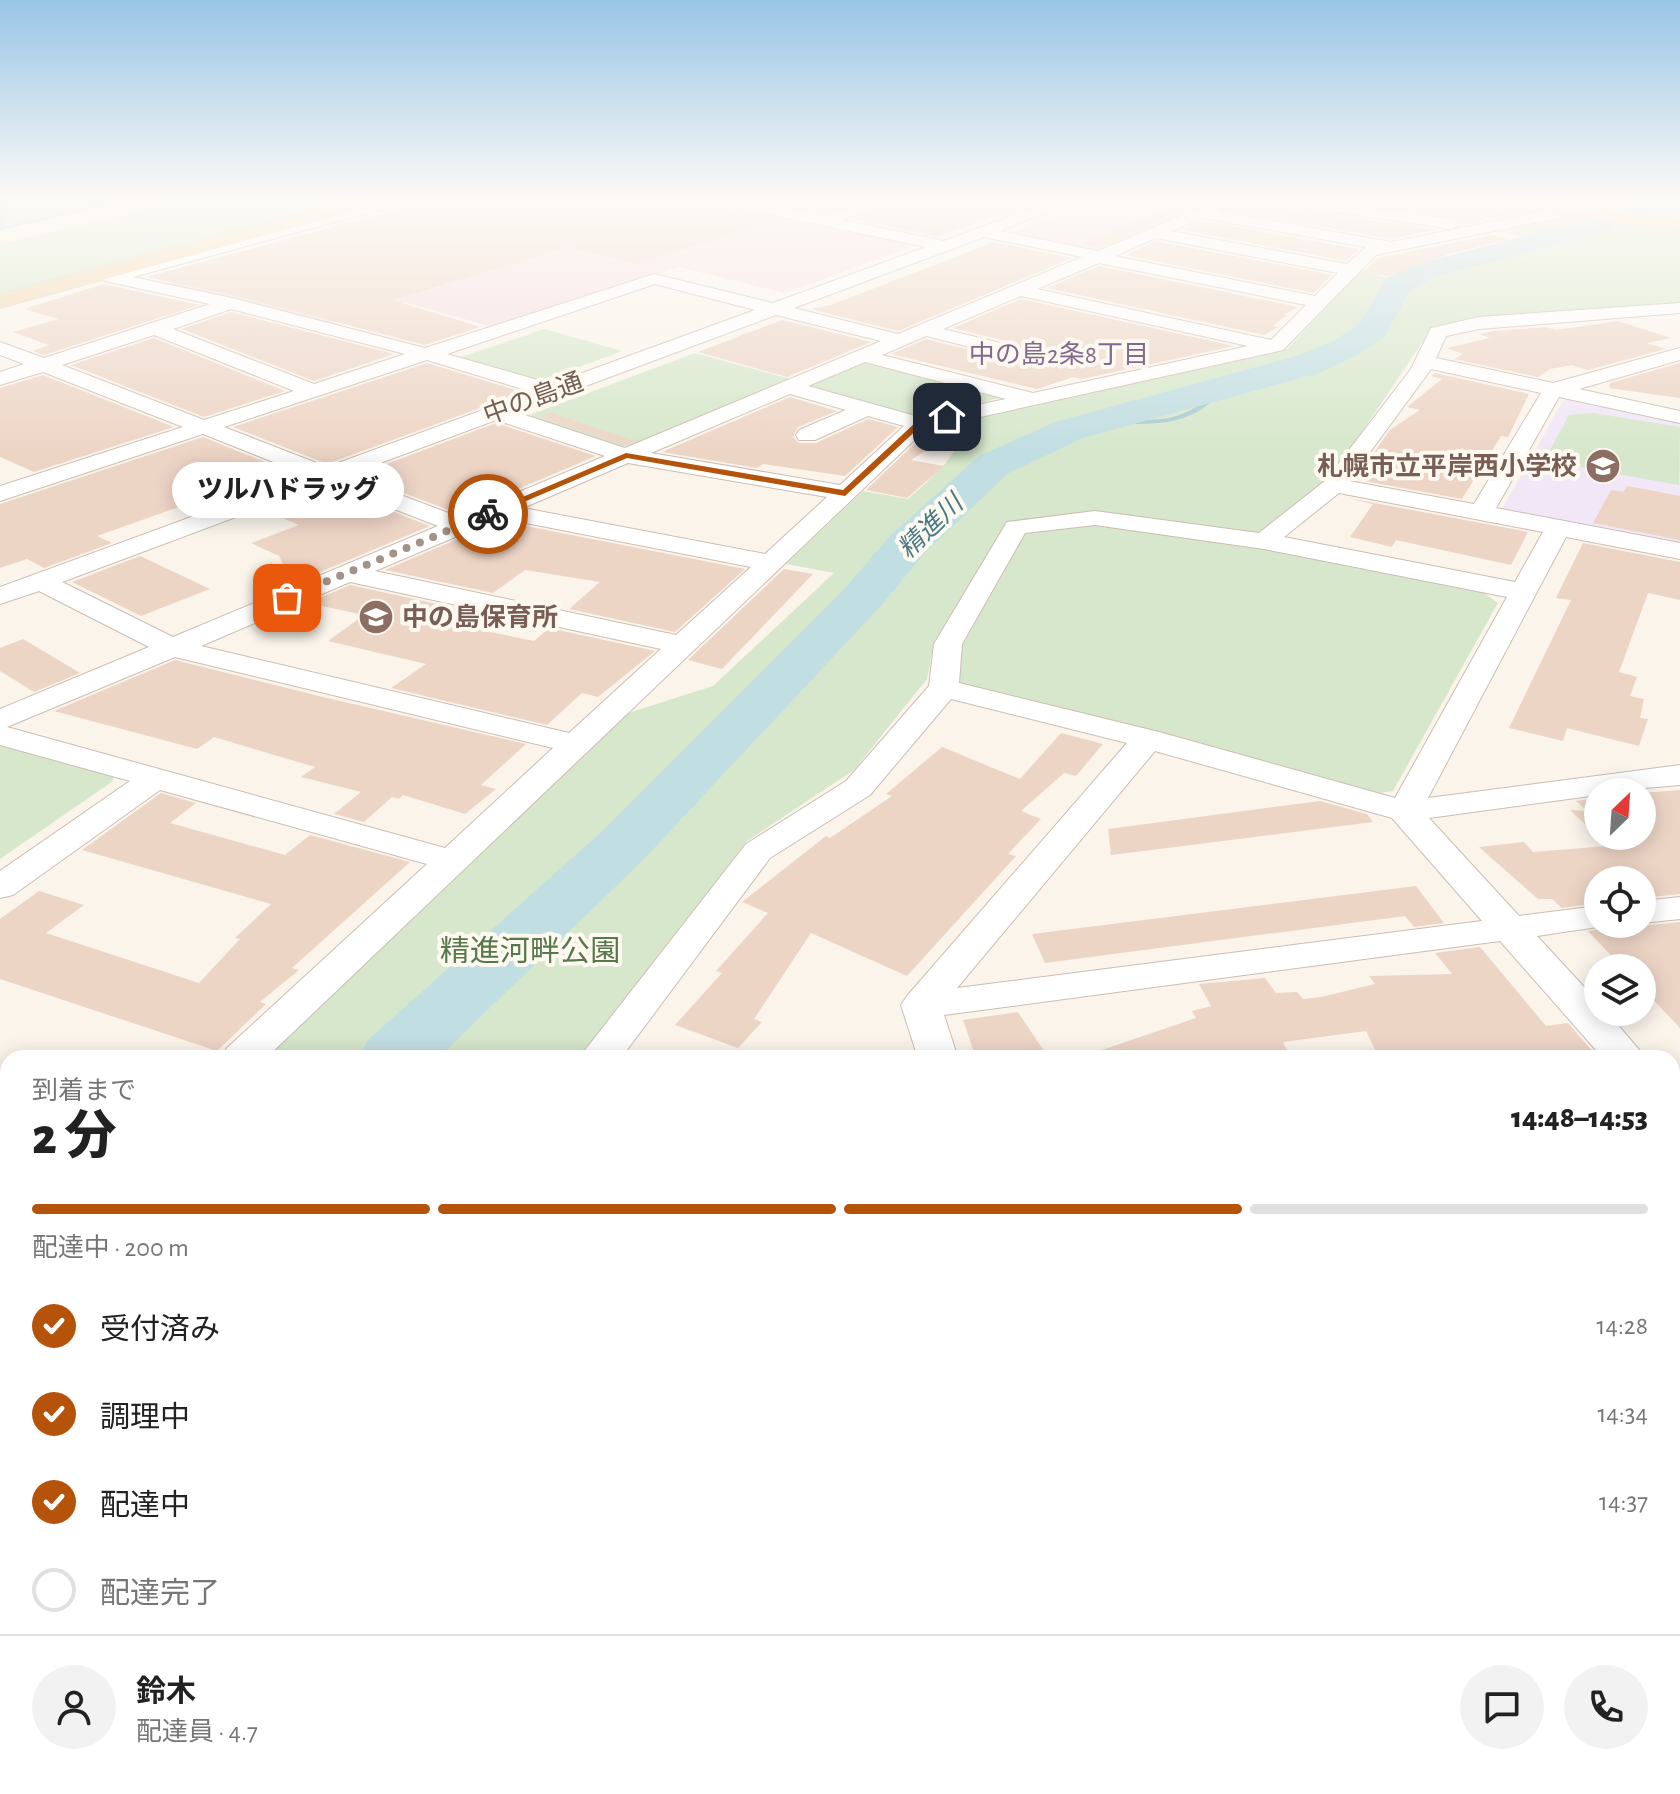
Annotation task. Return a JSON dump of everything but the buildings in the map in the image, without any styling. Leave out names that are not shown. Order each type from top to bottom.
[{"type":"main road","points":[[0,301],[60,285]]},
{"type":"street","points":[[0,308],[83,285]]},
{"type":"street","points":[[149,285],[233,302],[428,353],[552,391]]},
{"type":"street","points":[[6,487],[637,285]]},
{"type":"street","points":[[677,285],[899,340]]},
{"type":"street","name":"中の島通","points":[[0,596],[840,285]]},
{"type":"street","points":[[0,720],[1031,285]]},
{"type":"street","points":[[1236,285],[1319,302]]},
{"type":"street","points":[[788,387],[919,424],[1276,346],[1336,285]]},
{"type":"street","points":[[1019,290],[1276,346]]},
{"type":"street","points":[[0,379],[233,302]]},
{"type":"street","points":[[1264,541],[1334,485],[1425,362],[1438,332],[1479,323],[1680,308]]},
{"type":"street","points":[[154,328],[313,391]]},
{"type":"street","points":[[924,330],[1010,351]]},
{"type":"street","points":[[0,348],[459,526]]},
{"type":"street","points":[[1481,513],[1553,390],[1680,354]]},
{"type":"street","points":[[863,356],[1031,399]]},
{"type":"street","points":[[1425,362],[1680,417]]},
{"type":"street","points":[[1657,362],[1680,365]]},
{"type":"street","points":[[807,435],[866,409]]},
{"type":"street","points":[[495,412],[626,456],[845,493]]},
{"type":"street","points":[[250,1050],[919,424]]},
{"type":"street","points":[[1334,485],[1680,551]]},
{"type":"street","points":[[496,510],[771,563]]},
{"type":"street","points":[[605,1050],[758,851],[858,788],[944,688],[948,644],[1016,527],[1095,518],[1264,541],[1524,592]]},
{"type":"street","points":[[1404,811],[1558,528]]},
{"type":"street","points":[[345,573],[683,645]]},
{"type":"street","points":[[40,581],[171,647],[578,745]]},
{"type":"street","points":[[944,688],[1148,739],[1404,811],[1680,775]]},
{"type":"street","points":[[0,735],[453,861]]},
{"type":"street","points":[[921,1005],[1148,739]]},
{"type":"street","points":[[0,887],[153,780]]},
{"type":"street","points":[[1404,811],[1619,1050]]},
{"type":"street","points":[[1656,911],[1680,908]]},
{"type":"street","points":[[921,1005],[1584,919]]},
{"type":"street","points":[[921,1005],[935,1050]]},
{"type":"shaded area","points":[[164,285],[623,285],[492,327],[405,302],[329,324]]},
{"type":"shaded area","points":[[751,285],[808,285],[785,293]]},
{"type":"shaded area","name":"札幌市立平岸西小学校","points":[[1569,399],[1680,422],[1680,546],[1502,509],[1563,401]]},
{"type":"green space","points":[[0,285],[42,285],[0,296]]},
{"type":"green space","name":"精進河畔公園","points":[[1348,285],[1680,285],[1680,303],[1428,334],[1332,476],[1258,534],[1094,512],[1007,522],[934,642],[927,679],[854,770],[747,841],[588,1050],[271,1050],[622,715],[713,686],[834,573],[786,564],[863,491],[908,499],[953,454],[968,418],[1214,362],[1287,349]]},
{"type":"green space","points":[[544,329],[622,351],[544,380],[535,380],[461,357]]},
{"type":"green space","points":[[695,353],[791,379],[630,446],[621,446],[531,417],[532,414]]},
{"type":"green space","points":[[867,362],[1001,398],[915,417],[811,388],[810,385]]},
{"type":"green space","points":[[1593,413],[1680,427],[1679,485],[1544,461],[1569,415]]},
{"type":"green space","points":[[1095,525],[1302,553],[1481,591],[1498,603],[1393,791],[1379,793],[962,684],[955,679],[962,646],[1027,529]]},
{"type":"green space","points":[[0,742],[113,774],[113,781],[0,859]]},
{"type":"waterway","name":"精進川","points":[[403,1050],[621,847],[861,599],[907,545],[993,465],[1069,430],[1306,365],[1346,348],[1373,329],[1398,285]]},
{"type":"waterway","points":[[1105,422],[1155,422],[1182,417],[1195,412],[1222,389]]},
{"type":"way so far","points":[[287,598],[488,514]]},
{"type":"place","name":"札幌市立平岸西小学校","points":[[1603,466]]},
{"type":"place","name":"ツルハドラッグ","points":[[287,598]]},
{"type":"place","name":"中の島保育所","points":[[376,617]]},
{"type":"district","name":"中の島2条8丁目","points":[[1059,354]]},
{"type":"route","points":[[488,514],[626,456],[845,493],[919,424],[947,417]]}]
